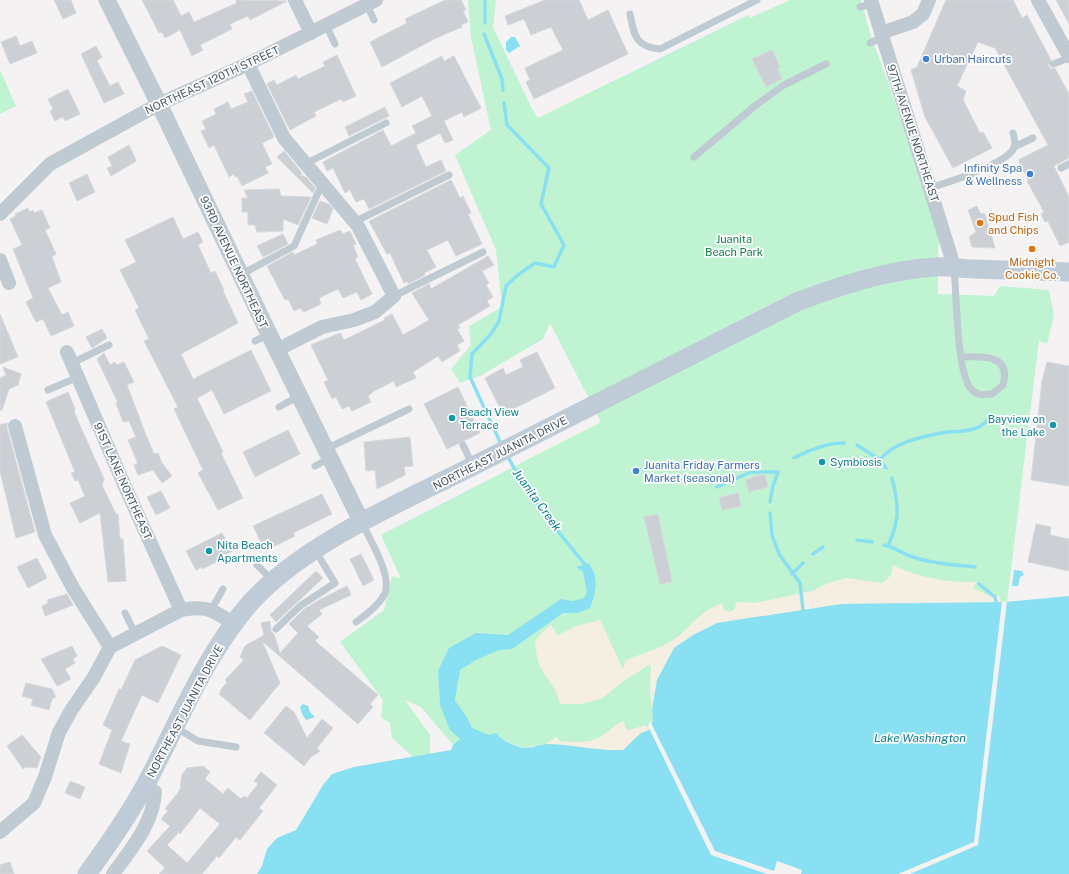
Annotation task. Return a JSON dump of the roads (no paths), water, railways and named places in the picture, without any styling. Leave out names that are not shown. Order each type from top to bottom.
[{"type":"main road","name":"NORTHEAST JUANITA DRIVE","points":[[87,874],[122,827],[215,652],[234,624],[252,602],[273,581],[300,559],[362,523],[799,301],[843,285],[904,270],[954,266],[971,269],[1069,272]]},
{"type":"street","name":"93RD AVENUE NORTHEAST","points":[[106,0],[159,104],[208,218],[240,275],[262,338],[277,350],[362,523]]},
{"type":"street","points":[[295,0],[311,33]]},
{"type":"street","points":[[878,38],[913,22],[922,14],[929,0]]},
{"type":"street","points":[[1038,0],[1069,57]]},
{"type":"street","name":"NORTHEAST 120TH STREET","points":[[0,214],[50,164],[159,104],[248,64],[371,2]]},
{"type":"street","name":"97TH AVENUE NORTHEAST","points":[[868,4],[919,162],[930,188],[954,266]]},
{"type":"street","points":[[248,64],[284,138],[354,222],[394,296],[376,312],[354,320],[322,327],[277,350]]},
{"type":"street","points":[[0,260],[9,283]]},
{"type":"street","name":"91ST LANE NORTHEAST","points":[[70,357],[126,489],[181,610]]},
{"type":"street","points":[[15,426],[45,535],[73,588],[110,647]]},
{"type":"street","points":[[0,832],[34,803],[45,777],[59,732],[72,708],[94,677],[110,647],[181,610],[200,607],[211,610],[234,624]]},
{"type":"street","points":[[113,874],[143,833],[154,802],[155,792],[145,785]]},
{"type":"lane","points":[[630,14],[633,30],[641,43],[647,48],[660,49],[756,0]]},
{"type":"lane","points":[[371,2],[374,20]]},
{"type":"lane","points":[[326,25],[335,44]]},
{"type":"lane","points":[[1053,64],[1069,57]]},
{"type":"lane","points":[[694,158],[756,105],[784,85],[826,64]]},
{"type":"lane","points":[[305,164],[386,124]]},
{"type":"lane","points":[[1013,133],[1015,140],[1014,148]]},
{"type":"lane","points":[[930,188],[963,177],[992,164],[1009,154],[1014,148],[1033,138]]},
{"type":"lane","points":[[1061,168],[1069,164]]},
{"type":"lane","points":[[354,222],[449,175]]},
{"type":"lane","points":[[240,275],[294,246],[322,184]]},
{"type":"lane","points":[[394,296],[483,252]]},
{"type":"lane","points":[[954,266],[961,357],[965,380],[977,394],[992,394],[1003,385],[1004,373],[998,361],[985,356],[961,357]]},
{"type":"lane","points":[[70,357],[109,345]]},
{"type":"lane","points":[[48,390],[78,378]]},
{"type":"lane","points":[[279,406],[299,396]]},
{"type":"lane","points":[[315,466],[328,454],[410,409]]},
{"type":"lane","points":[[462,445],[473,466]]},
{"type":"lane","points":[[356,622],[369,612],[385,593],[386,573],[362,523]]},
{"type":"lane","points":[[276,629],[300,606],[335,583],[315,550]]},
{"type":"lane","points":[[257,565],[273,581]]},
{"type":"lane","points":[[211,610],[224,589]]},
{"type":"lane","points":[[125,613],[136,633]]},
{"type":"lane","points":[[175,727],[198,741],[236,747]]},
{"type":"water","points":[[511,37],[515,37],[520,46],[509,53],[506,50],[506,42]]},
{"type":"water","name":"Lake Washington","points":[[588,563],[594,573],[596,584],[590,608],[578,613],[563,613],[512,649],[499,650],[476,660],[460,670],[455,700],[468,719],[472,728],[489,735],[496,733],[509,743],[525,748],[549,744],[605,750],[623,750],[641,733],[649,730],[653,721],[652,710],[657,680],[674,648],[693,635],[717,623],[842,604],[1006,602],[1069,596],[1069,874],[257,874],[262,866],[267,849],[277,838],[296,830],[323,785],[332,774],[354,767],[451,750],[453,745],[460,739],[450,730],[440,705],[438,671],[449,648],[476,633],[508,635],[561,599],[573,601],[584,598],[587,592],[583,572],[576,567]]},
{"type":"water","points":[[1014,570],[1022,571],[1024,575],[1020,577],[1018,586],[1012,586]]},
{"type":"water","points":[[303,704],[308,706],[310,712],[315,717],[306,720],[300,707]]},
{"type":"waterway","name":"Juanita Creek","points":[[485,0],[485,23]]},
{"type":"waterway","name":"Juanita Creek","points":[[484,34],[502,79],[503,90]]},
{"type":"waterway","name":"Juanita Creek","points":[[501,444],[470,377],[472,354],[491,334],[499,321],[506,286],[519,274],[535,263],[554,267],[564,245],[541,204],[549,168],[507,125],[504,103]]},
{"type":"waterway","points":[[880,460],[885,454],[899,445],[941,433],[971,430],[987,421]]},
{"type":"waterway","points":[[794,458],[806,452],[831,444],[844,443]]},
{"type":"waterway","points":[[857,445],[880,460],[886,468]]},
{"type":"waterway","name":"Juanita Creek","points":[[507,455],[524,485],[554,527],[587,567]]},
{"type":"waterway","points":[[717,487],[751,472],[778,472],[773,486],[770,502]]},
{"type":"waterway","points":[[888,546],[895,528],[897,512],[892,478]]},
{"type":"waterway","points":[[770,513],[772,535],[779,554],[800,583],[803,610]]},
{"type":"waterway","points":[[857,540],[872,542]]},
{"type":"waterway","points":[[884,545],[892,547],[912,557],[930,562],[975,567]]},
{"type":"waterway","points":[[813,554],[823,547]]},
{"type":"waterway","points":[[792,574],[803,563]]},
{"type":"waterway","points":[[979,584],[995,597],[996,602]]},
{"type":"place","name":"Urban Haircuts","points":[[926,59]]},
{"type":"place","name":"Infinity Spa & Wellness","points":[[1030,174]]},
{"type":"place","name":"Spud Fish and Chips","points":[[980,223]]},
{"type":"place","name":"Midnight Cookie Co.","points":[[1032,249]]},
{"type":"place","name":"Beach View Terrace","points":[[452,418]]},
{"type":"place","name":"Bayview on the Lake","points":[[1053,425]]},
{"type":"place","name":"Symbiosis","points":[[822,462]]},
{"type":"place","name":"Juanita Friday Farmers Market (seasonal)","points":[[636,471]]},
{"type":"place","name":"Nita Beach Apartments","points":[[209,551]]},
{"type":"park label","name":"Juanita Beach Park","points":[[734,245]]}]
